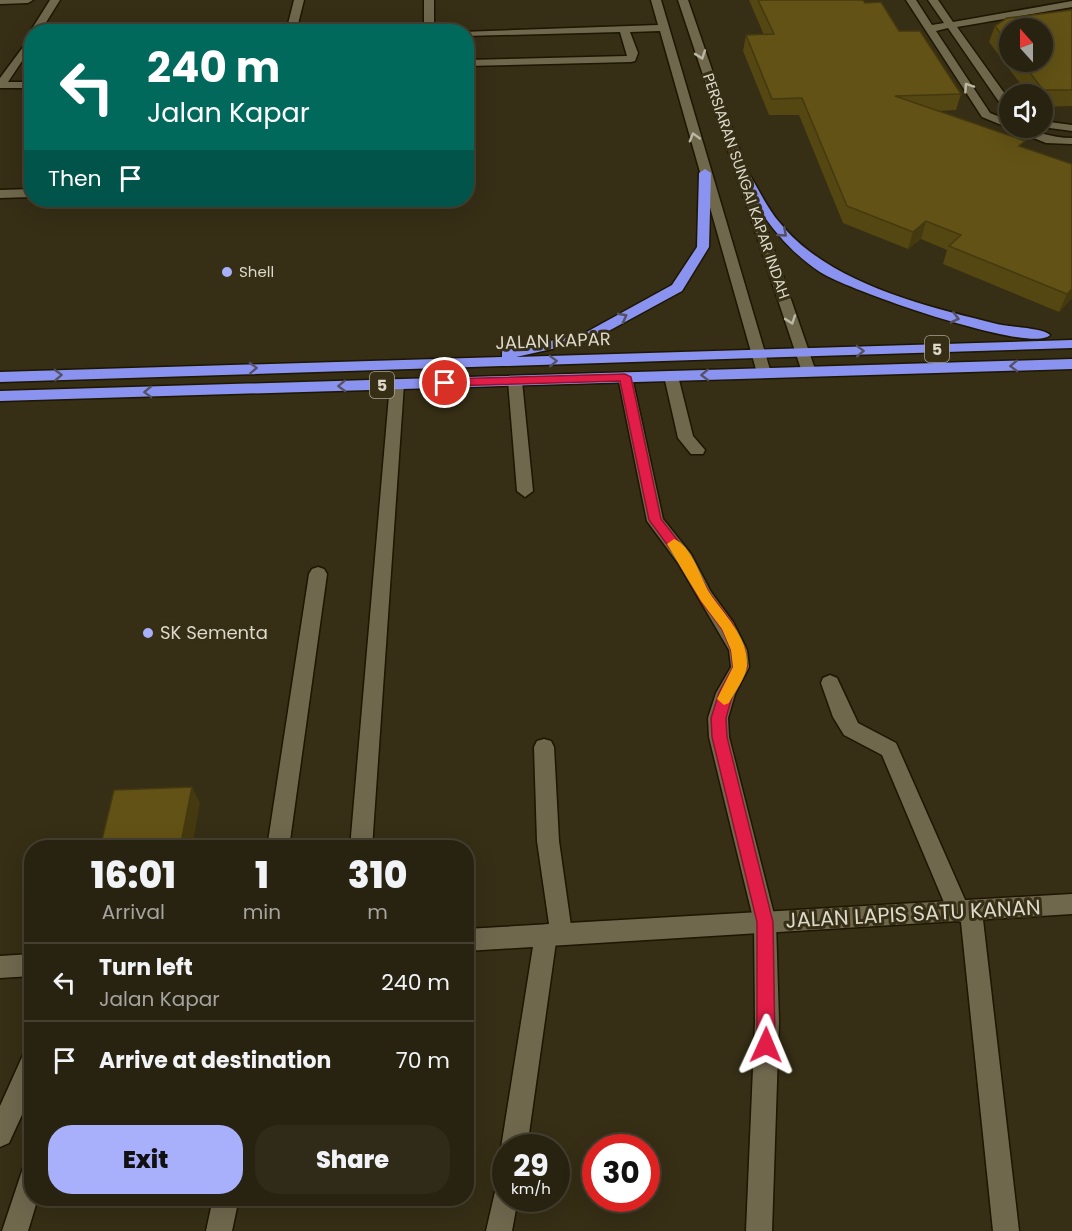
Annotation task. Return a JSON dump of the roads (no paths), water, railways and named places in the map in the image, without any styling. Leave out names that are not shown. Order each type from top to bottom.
[{"type":"highway","points":[[739,167],[775,226],[825,270],[915,308],[1016,333],[1072,336]]},
{"type":"highway","points":[[362,367],[511,353],[587,337],[677,288],[703,246],[705,173]]},
{"type":"highway","name":"JALAN KAPAR","points":[[0,377],[1072,344]]},
{"type":"highway","name":"5","points":[[0,396],[1072,364]]},
{"type":"street","points":[[0,1],[28,0]]},
{"type":"street","points":[[40,24],[55,0]]},
{"type":"street","points":[[293,24],[299,0]]},
{"type":"street","points":[[429,0],[429,24]]},
{"type":"street","name":"PERSIARAN SUNGAI KAPAR INDAH","points":[[656,0],[764,373]]},
{"type":"street","name":"PERSIARAN SUNGAI KAPAR INDAH","points":[[683,0],[809,372]]},
{"type":"street","points":[[911,0],[986,115],[999,120]]},
{"type":"street","points":[[933,0],[999,96]]},
{"type":"street","points":[[928,29],[1072,4]]},
{"type":"street","points":[[474,33],[664,28]]},
{"type":"street","points":[[474,63],[631,59],[633,53],[624,29]]},
{"type":"street","points":[[0,86],[24,50]]},
{"type":"street","points":[[0,86],[24,85]]},
{"type":"street","points":[[1053,125],[1072,128]]},
{"type":"street","points":[[1042,138],[1050,141],[1072,141]]},
{"type":"street","points":[[0,194],[24,193]]},
{"type":"street","points":[[671,376],[686,438],[696,450]]},
{"type":"street","points":[[625,377],[655,520],[685,559],[705,597],[727,627],[738,650],[740,667],[723,701],[718,718],[719,737],[765,922],[767,1022],[759,1231]]},
{"type":"street","points":[[515,381],[525,491]]},
{"type":"street","points":[[362,840],[398,384]]},
{"type":"street","points":[[279,840],[318,574]]},
{"type":"street","points":[[830,683],[843,717],[851,729],[889,749],[965,912],[1006,1231]]},
{"type":"street","points":[[516,1134],[554,933],[544,747]]},
{"type":"street","name":"JALAN LAPIS SATU KANAN","points":[[474,939],[1072,904]]},
{"type":"street","points":[[0,967],[24,966]]},
{"type":"street","points":[[0,1134],[24,1082]]},
{"type":"street","points":[[15,1231],[24,1202]]},
{"type":"street","points":[[219,1231],[224,1206]]},
{"type":"street","points":[[499,1231],[502,1212]]},
{"type":"place","name":"Shell","points":[[227,272]]},
{"type":"place","name":"SK Sementa","points":[[148,633]]}]
